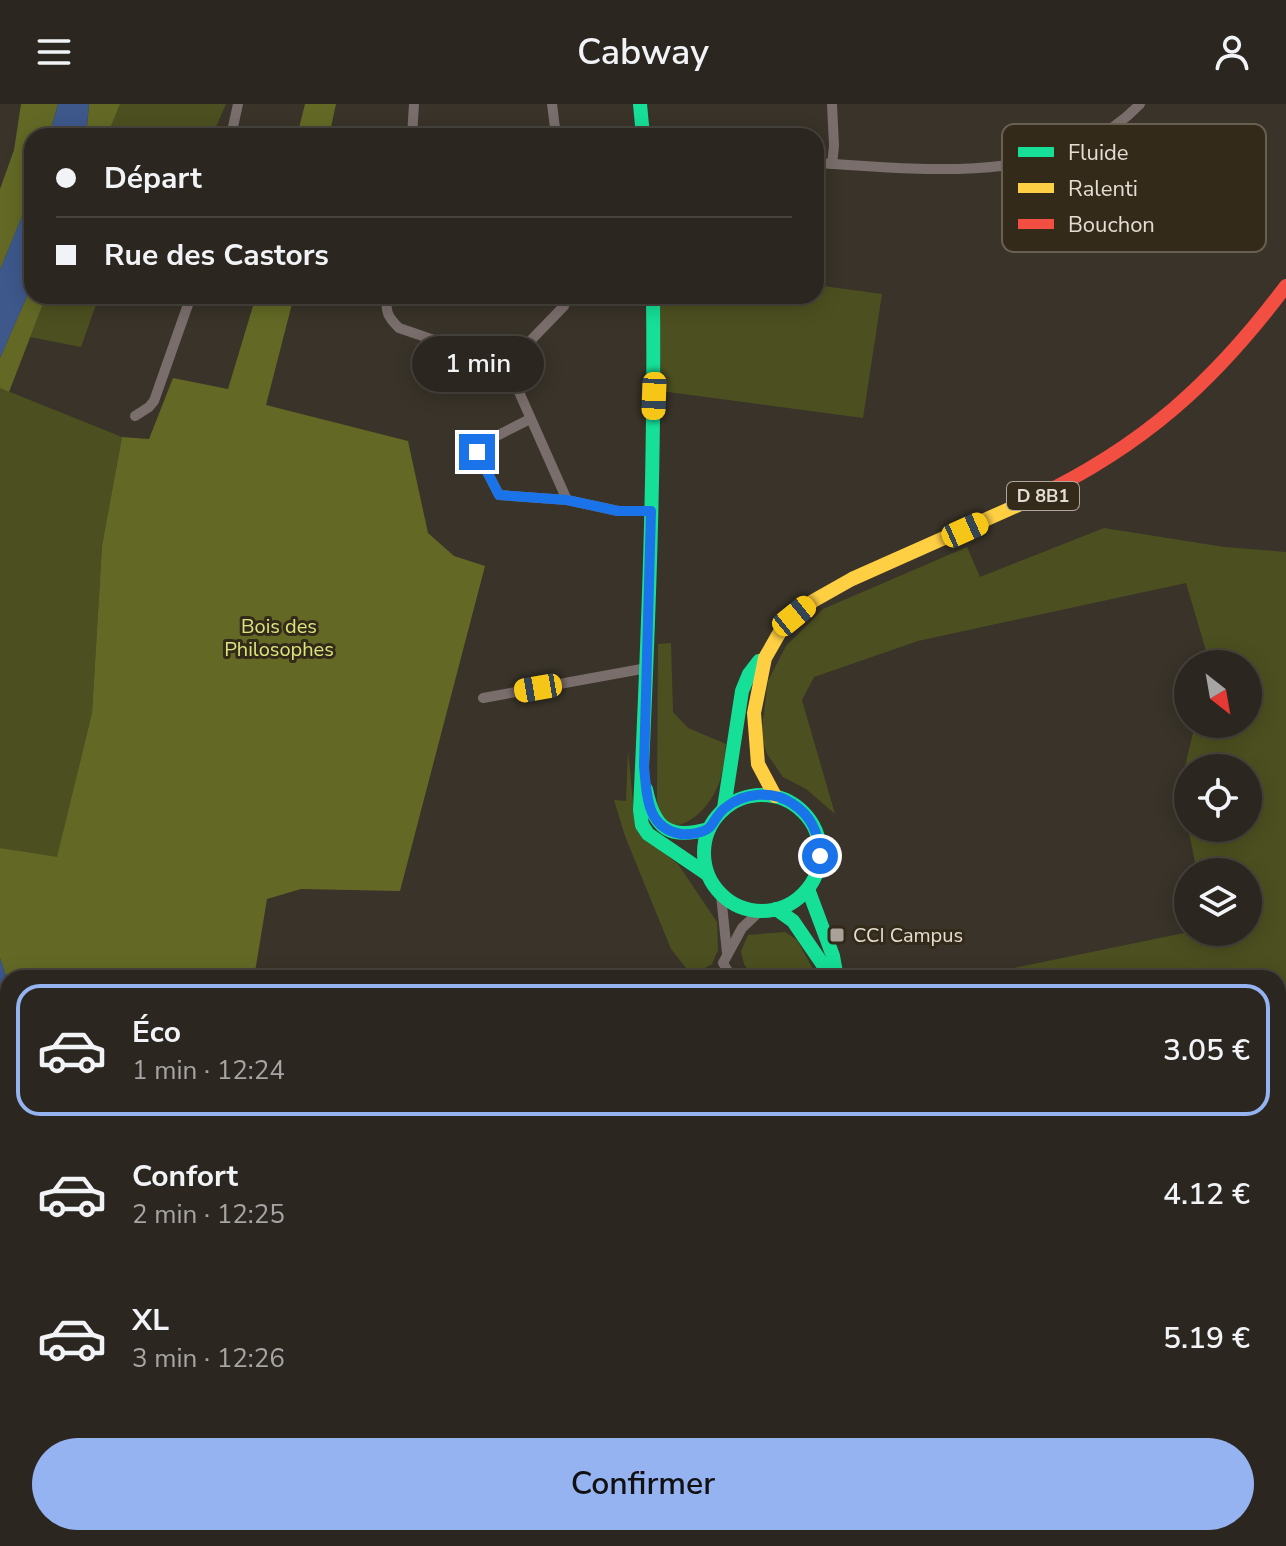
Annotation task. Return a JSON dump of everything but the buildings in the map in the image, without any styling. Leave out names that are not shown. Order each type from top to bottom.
[{"type":"main road","points":[[640,104],[642,128]]},
{"type":"main road","name":"D 8B1","points":[[724,808],[730,791],[739,707],[745,683],[782,628],[811,603],[859,576],[1045,495],[1139,438],[1221,366],[1286,286]]},
{"type":"main road","points":[[653,304],[642,825],[648,834],[707,874],[721,895],[745,909],[760,911],[788,905],[808,889],[818,867],[818,837],[811,820],[801,809],[775,796],[757,794],[739,799],[724,808],[709,829],[703,851],[707,874]]},
{"type":"main road","name":"D 8B1","points":[[766,653],[756,692],[753,737],[758,763],[775,796]]},
{"type":"main road","points":[[644,766],[648,805],[660,826],[685,835],[709,829]]},
{"type":"main road","points":[[808,889],[833,956],[834,970]]},
{"type":"main road","points":[[776,909],[793,921],[828,970]]},
{"type":"street","points":[[233,128],[238,104]]},
{"type":"street","points":[[412,128],[414,104]]},
{"type":"street","points":[[552,104],[555,128]]},
{"type":"street","points":[[832,104],[832,164]]},
{"type":"street","points":[[1114,124],[1140,104]]},
{"type":"street","points":[[824,164],[903,169],[1002,164]]},
{"type":"street","points":[[135,416],[154,401],[188,304]]},
{"type":"street","points":[[386,304],[388,318],[399,328],[507,365],[567,500]]},
{"type":"street","points":[[507,365],[565,304]]},
{"type":"street","points":[[530,419],[481,444],[477,452],[499,495],[567,500],[618,511],[651,511]]},
{"type":"street","points":[[483,698],[647,668]]},
{"type":"street","points":[[721,895],[725,959],[730,970]]},
{"type":"street","points":[[725,959],[742,928],[760,911]]},
{"type":"green space","points":[[21,104],[58,104],[51,128],[24,128],[24,212],[0,270],[0,189],[14,150]]},
{"type":"green space","points":[[89,104],[120,104],[110,128],[87,128]]},
{"type":"green space","points":[[120,104],[226,104],[216,128],[110,128]]},
{"type":"green space","points":[[305,104],[336,104],[331,128],[299,128]]},
{"type":"green space","points":[[824,286],[882,294],[863,418],[661,391],[660,304],[824,304]]},
{"type":"green space","points":[[24,303],[43,304],[9,392],[0,388],[0,358]]},
{"type":"green space","points":[[43,304],[96,304],[81,347],[30,337]]},
{"type":"green space","name":"Bois des Philosophes","points":[[254,304],[292,304],[266,405],[408,441],[428,533],[454,556],[485,566],[400,891],[301,889],[267,899],[255,970],[4,970],[0,958],[0,848],[57,857],[92,713],[102,546],[122,437],[149,439],[173,378],[228,389]]},
{"type":"green space","points":[[0,388],[122,437],[102,546],[92,713],[57,858],[0,848]]},
{"type":"green space","points":[[1104,528],[1224,547],[1286,552],[1286,970],[1012,970],[1174,935],[1174,946],[1262,946],[1262,858],[1194,858],[1191,842],[1262,842],[1262,754],[1188,754],[1192,738],[1262,738],[1262,650],[1206,650],[1186,583],[918,641],[814,677],[802,700],[835,814],[806,789],[783,777],[767,754],[761,736],[768,681],[786,646],[823,609],[967,547],[980,577]]},
{"type":"green space","points":[[671,643],[673,712],[688,728],[726,744],[720,781],[709,802],[693,818],[675,825],[667,822],[661,814],[657,800],[658,644]]},
{"type":"green space","points":[[628,750],[634,813],[642,836],[678,864],[717,922],[718,950],[712,964],[702,970],[686,968],[671,949],[625,836],[614,800],[626,801]]},
{"type":"green space","points":[[785,932],[797,940],[814,970],[748,970],[741,951],[748,935]]},
{"type":"water","points":[[58,104],[89,104],[87,128],[51,128]]},
{"type":"water","points":[[24,212],[24,303],[0,358],[0,270]]},
{"type":"traffic: fast","points":[[640,104],[642,128]]},
{"type":"traffic: fast","points":[[653,304],[650,553],[640,810],[642,825],[648,834],[707,874]]},
{"type":"traffic: fast","points":[[724,808],[742,691],[759,661]]},
{"type":"traffic: fast","points":[[646,789],[654,814],[666,828],[683,833],[709,829]]},
{"type":"traffic: fast","points":[[762,795],[784,799],[803,812],[816,831],[820,853],[816,875],[803,894],[784,907],[762,911],[740,907],[721,894],[708,875],[704,853],[708,831],[721,812],[740,799],[762,795]]},
{"type":"traffic: fast","points":[[808,889],[836,970]]},
{"type":"traffic: fast","points":[[776,909],[793,921],[827,970]]},
{"type":"traffic: slow","points":[[775,796],[758,764],[754,713],[765,658],[781,630],[813,601],[852,579],[1034,498]]},
{"type":"traffic: jam","points":[[1034,498],[1109,456],[1174,408],[1232,352],[1286,286]]},
{"type":"place","name":"CCI Campus","points":[[837,935]]},
{"type":"route","points":[[477,452],[499,495],[567,500],[618,511],[651,511],[644,766],[648,805],[654,819],[667,831],[685,835],[697,833],[709,829],[724,808],[739,799],[757,794],[775,796],[801,809],[811,820],[818,837],[820,856]]}]
